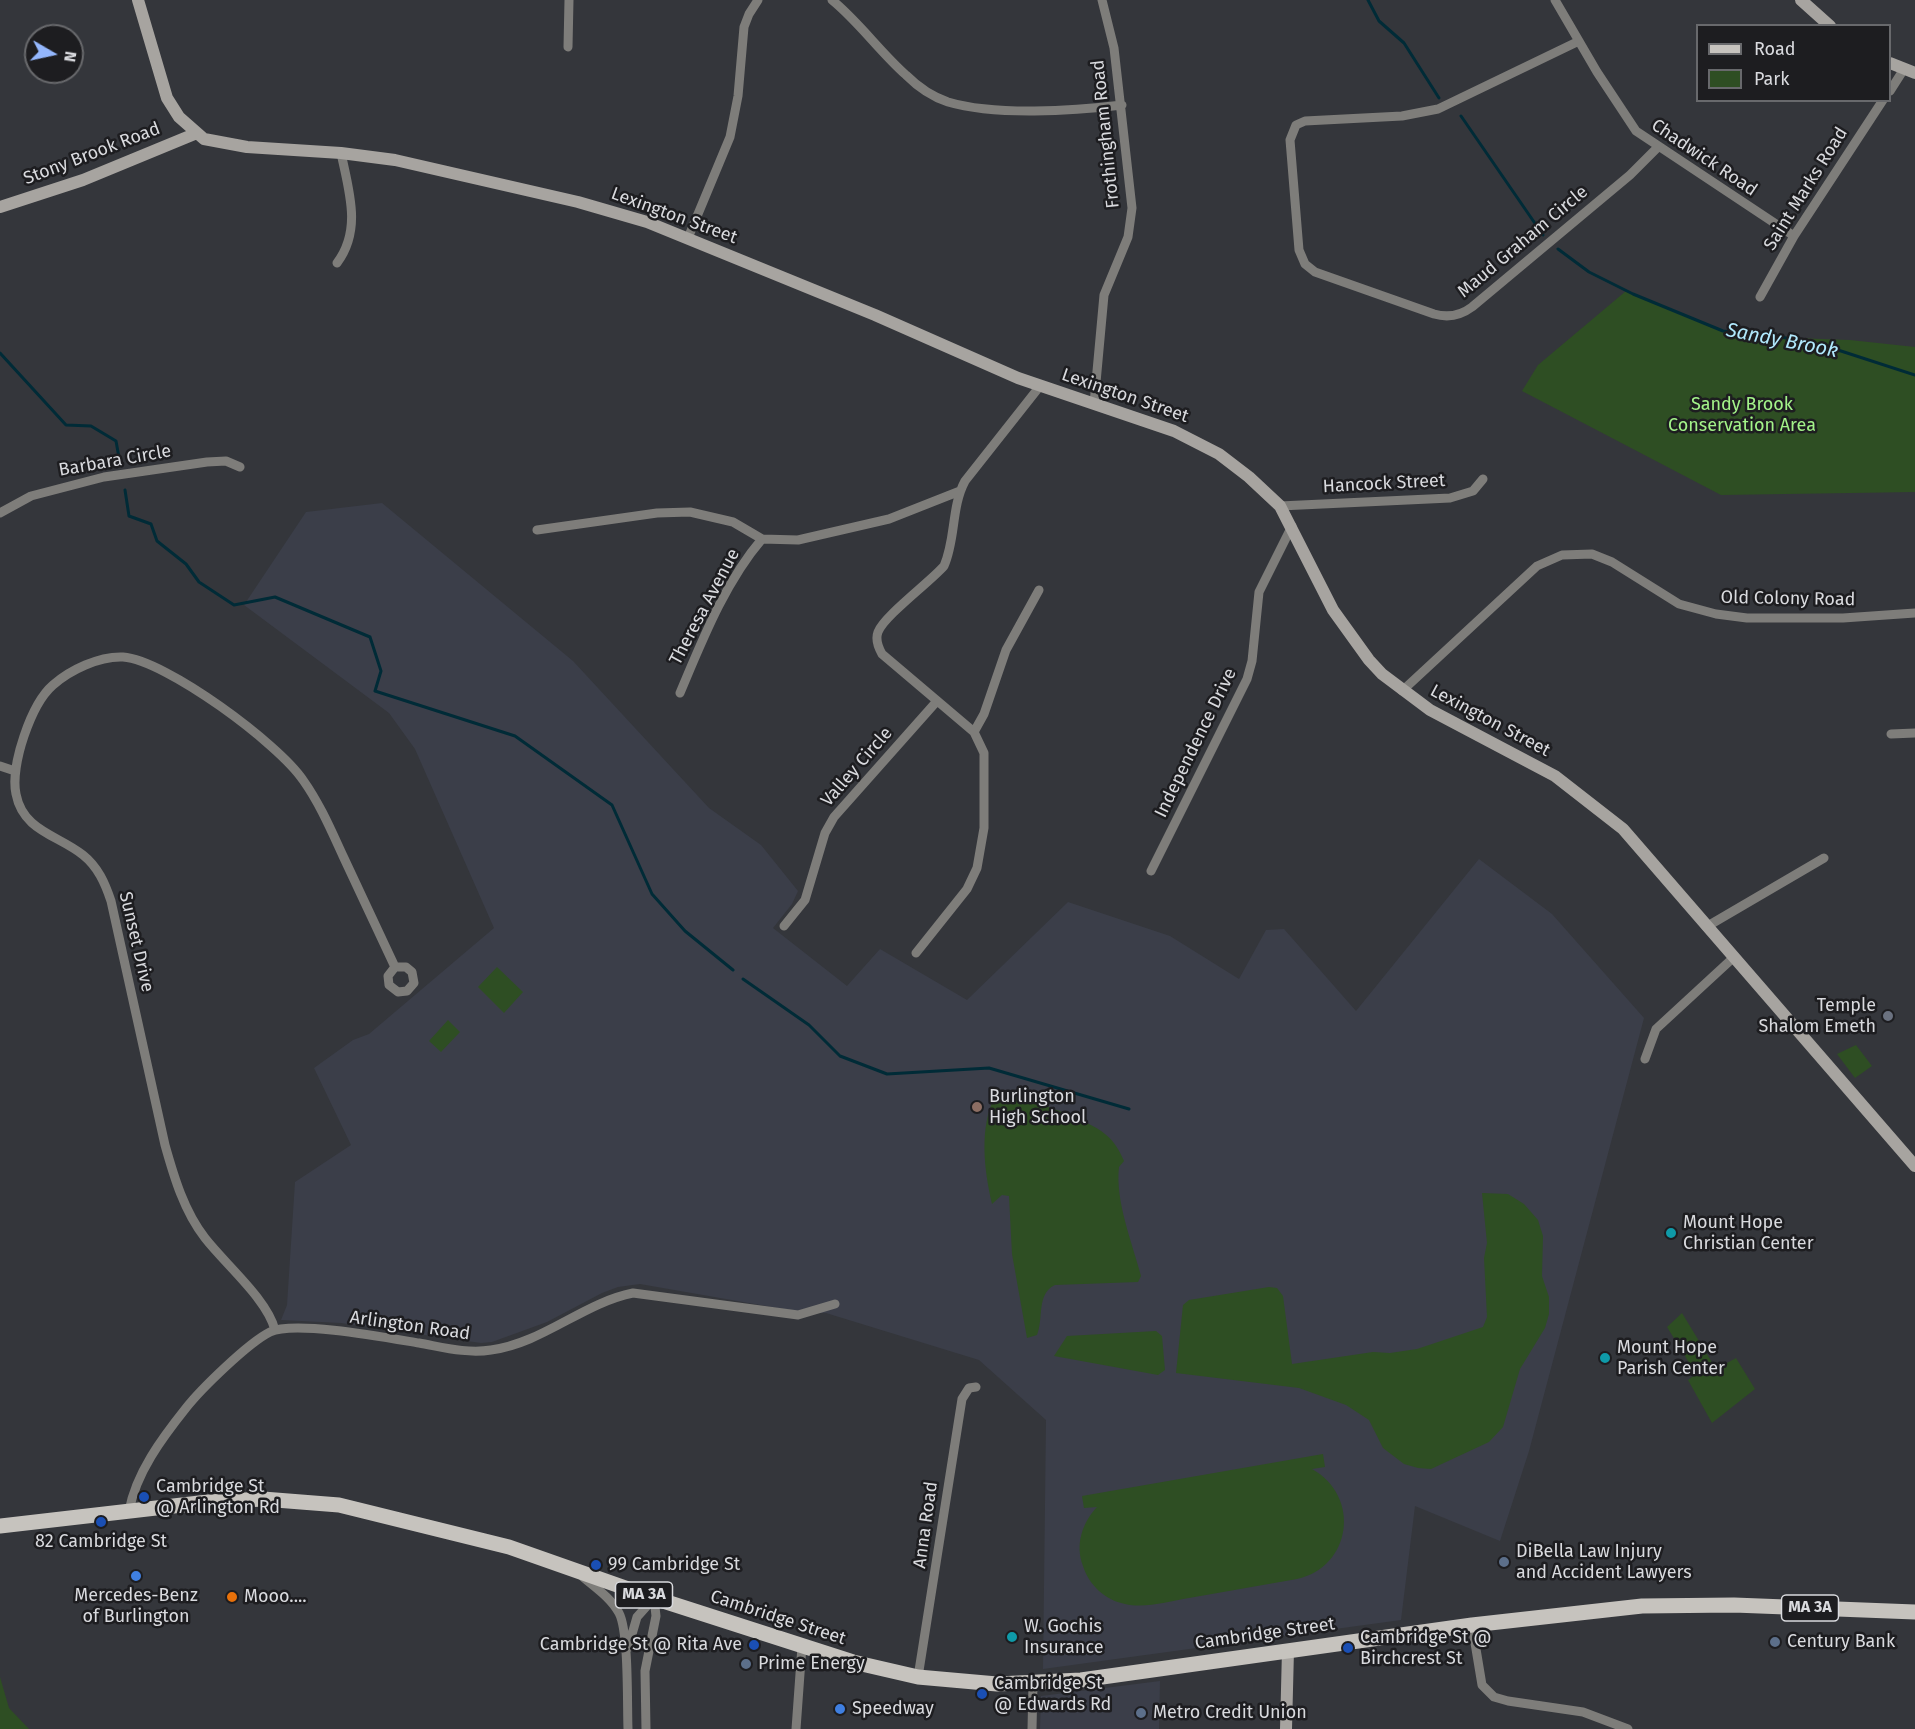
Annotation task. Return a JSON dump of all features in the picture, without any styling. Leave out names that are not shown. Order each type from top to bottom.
[{"type":"main road","name":"Cambridge Street","points":[[0,1526],[243,1500],[282,1500],[339,1505],[476,1538],[853,1662],[918,1677],[974,1683],[1033,1684],[1081,1680],[1472,1625],[1642,1606],[1734,1605],[1915,1612]]},
{"type":"street","name":"Lexington Street","points":[[138,0],[167,98],[179,117],[204,139],[225,145],[341,153],[395,160],[578,202],[647,222],[1040,386],[1174,431],[1200,443],[1249,477],[1280,506],[1342,624],[1369,660],[1402,691],[1447,720],[1555,776],[1623,829],[1915,1166]]},
{"type":"street","points":[[568,47],[569,0]]},
{"type":"street","points":[[688,238],[730,137],[738,96],[744,27],[758,0]]},
{"type":"street","points":[[832,0],[906,76],[924,90],[946,101],[988,109],[1082,110],[1122,105]]},
{"type":"street","name":"Frothingham Road","points":[[1094,404],[1104,295],[1131,224],[1132,199],[1122,105],[1110,28],[1102,0]]},
{"type":"street","name":"Chadwick Road","points":[[1555,0],[1632,126],[1657,148],[1794,236]]},
{"type":"street","points":[[1801,0],[1828,24]]},
{"type":"street","name":"Maud Graham Circle","points":[[1580,41],[1459,101],[1432,111],[1305,121],[1296,125],[1290,140],[1299,250],[1303,262],[1315,272],[1434,314],[1447,317],[1460,314],[1472,307],[1630,175],[1657,148]]},
{"type":"street","points":[[1891,63],[1910,71],[1891,90]]},
{"type":"street","name":"Saint Marks Road","points":[[1760,297],[1794,236],[1882,102]]},
{"type":"street","name":"Stony Brook Road","points":[[0,207],[74,183],[197,133]]},
{"type":"street","points":[[337,264],[347,250],[352,229],[351,207],[341,153]]},
{"type":"street","points":[[916,953],[967,889],[982,850],[985,760],[983,746],[974,732],[882,654],[877,636],[885,622],[944,566],[949,554],[960,491],[965,481],[1040,386]]},
{"type":"street","name":"Barbara Circle","points":[[0,513],[42,493],[104,477],[207,462],[226,461],[240,466]]},
{"type":"street","name":"Hancock Street","points":[[1280,506],[1450,498],[1473,491],[1483,479]]},
{"type":"street","points":[[537,530],[657,513],[690,512],[733,522],[762,539],[783,542],[821,536],[889,519],[960,491]]},
{"type":"street","name":"Independence Drive","points":[[1151,871],[1247,679],[1252,661],[1259,592],[1292,526]]},
{"type":"street","name":"Theresa Avenue","points":[[680,693],[732,584],[762,539]]},
{"type":"street","name":"Old Colony Road","points":[[1402,691],[1530,572],[1552,558],[1576,552],[1592,554],[1612,562],[1679,604],[1716,614],[1747,618],[1843,618],[1915,613]]},
{"type":"street","points":[[974,732],[984,714],[1006,650],[1039,590]]},
{"type":"street","name":"Sunset Drive","points":[[275,1330],[264,1308],[201,1233],[175,1180],[165,1145],[111,901],[105,884],[96,868],[84,856],[42,831],[27,819],[17,799],[15,771],[37,706],[57,681],[91,663],[116,657],[135,659],[165,671],[267,742],[302,778],[322,811],[395,967]]},
{"type":"street","name":"Valley Circle","points":[[784,926],[805,900],[825,833],[834,817],[937,701]]},
{"type":"street","points":[[1891,734],[1915,733]]},
{"type":"street","points":[[0,766],[15,771]]},
{"type":"street","points":[[1706,927],[1824,858]]},
{"type":"street","points":[[1646,1059],[1656,1029],[1733,958]]},
{"type":"street","name":"Arlington Road","points":[[275,1330],[367,1335],[466,1351],[485,1351],[541,1335],[609,1300],[633,1293],[798,1315],[835,1304]]},
{"type":"street","points":[[129,1511],[135,1485],[189,1405],[222,1370],[275,1330]]},
{"type":"street","name":"Anna Road","points":[[918,1677],[962,1399],[969,1388],[976,1387]]},
{"type":"street","points":[[577,1571],[610,1600],[621,1617],[625,1633],[627,1729]]},
{"type":"street","points":[[625,1675],[628,1651],[638,1617],[654,1598]]},
{"type":"street","points":[[646,1729],[645,1671],[656,1616],[654,1598]]},
{"type":"street","points":[[1472,1625],[1482,1685],[1494,1697],[1583,1712],[1628,1729]]},
{"type":"street","points":[[796,1729],[802,1646]]},
{"type":"street","points":[[1286,1729],[1288,1650]]},
{"type":"street","points":[[1032,1729],[1033,1684]]},
{"type":"shaded area","name":"Burlington High School","points":[[382,503],[573,661],[709,808],[761,845],[798,891],[792,904],[773,928],[847,986],[880,949],[967,1000],[1068,902],[1170,936],[1239,979],[1266,930],[1284,929],[1356,1011],[1479,859],[1552,914],[1644,1018],[1529,1451],[1500,1541],[1415,1506],[1401,1620],[1043,1669],[1046,1420],[979,1360],[826,1313],[806,1313],[640,1284],[618,1287],[602,1293],[547,1322],[492,1342],[481,1343],[341,1323],[281,1320],[287,1305],[295,1182],[351,1145],[314,1068],[353,1040],[369,1034],[494,928],[415,749],[389,713],[244,605],[306,512]]},
{"type":"shaded area","points":[[1160,1681],[1159,1729],[1040,1729],[1041,1696]]},
{"type":"green space","name":"Sandy Brook Conservation Area","points":[[1626,291],[1720,331],[1738,336],[1850,340],[1915,347],[1915,492],[1721,495],[1522,391],[1538,365]]},
{"type":"green space","points":[[497,967],[523,992],[504,1013],[478,987]]},
{"type":"green space","points":[[448,1020],[460,1032],[441,1052],[429,1041]]},
{"type":"green space","points":[[1856,1045],[1872,1066],[1855,1078],[1837,1054]]},
{"type":"green space","points":[[1000,1094],[1024,1099],[1070,1115],[1097,1128],[1114,1143],[1124,1161],[1119,1167],[1119,1194],[1141,1276],[1138,1282],[1055,1285],[1045,1294],[1037,1335],[1027,1338],[1012,1254],[1009,1196],[1002,1195],[992,1204],[985,1163],[987,1121],[995,1096]]},
{"type":"green space","points":[[1482,1193],[1508,1194],[1524,1204],[1538,1220],[1543,1236],[1542,1276],[1549,1297],[1549,1314],[1545,1328],[1520,1369],[1503,1427],[1489,1442],[1431,1469],[1418,1468],[1404,1464],[1383,1448],[1369,1420],[1346,1405],[1299,1388],[1176,1373],[1183,1305],[1189,1300],[1269,1287],[1277,1288],[1283,1296],[1292,1364],[1373,1352],[1390,1353],[1417,1349],[1483,1327],[1487,1317],[1484,1258],[1487,1243]]},
{"type":"green space","points":[[1682,1313],[1716,1369],[1736,1358],[1755,1389],[1712,1423],[1688,1380],[1696,1374],[1667,1327]]},
{"type":"green space","points":[[1156,1331],[1162,1336],[1165,1370],[1158,1375],[1054,1356],[1067,1336]]},
{"type":"green space","points":[[1323,1454],[1325,1467],[1312,1469],[1328,1481],[1338,1496],[1343,1513],[1344,1530],[1339,1546],[1329,1561],[1315,1572],[1297,1579],[1141,1606],[1111,1599],[1099,1591],[1089,1579],[1081,1558],[1080,1542],[1087,1520],[1097,1507],[1084,1508],[1082,1496]]},
{"type":"green space","points":[[0,1677],[9,1708],[29,1729],[0,1729]]},
{"type":"waterway","name":"Sandy Brook","points":[[1368,0],[1379,21],[1404,43],[1439,98]]},
{"type":"waterway","name":"Sandy Brook","points":[[1461,116],[1543,235]]},
{"type":"waterway","name":"Sandy Brook","points":[[1558,249],[1589,272],[1633,294],[1723,331],[1773,335],[1841,351],[1915,375]]},
{"type":"waterway","points":[[0,353],[66,425],[91,426],[116,441],[120,463]]},
{"type":"waterway","points":[[125,490],[129,516],[151,524],[157,541],[186,564],[199,582],[234,605],[275,597],[370,637],[381,671],[375,691],[515,736],[612,805],[652,894],[685,931],[733,970]]},
{"type":"waterway","points":[[743,979],[809,1025],[840,1056],[887,1074],[989,1068],[1129,1109]]},
{"type":"place","name":"Temple Shalom Emeth","points":[[1888,1016]]},
{"type":"place","name":"Burlington High School","points":[[977,1107]]},
{"type":"place","name":"Mount Hope Christian Center","points":[[1671,1233]]},
{"type":"place","name":"Mount Hope Parish Center","points":[[1605,1358]]},
{"type":"place","name":"Cambridge St @ Arlington Rd","points":[[144,1497]]},
{"type":"place","name":"82 Cambridge St","points":[[101,1522]]},
{"type":"place","name":"DiBella Law Injury and Accident Lawyers","points":[[1504,1562]]},
{"type":"place","name":"99 Cambridge St","points":[[596,1565]]},
{"type":"place","name":"Mercedes-Benz of Burlington","points":[[136,1576]]},
{"type":"place","name":"Mooo....","points":[[232,1597]]},
{"type":"place","name":"W. Gochis Insurance","points":[[1012,1637]]},
{"type":"place","name":"Century Bank","points":[[1775,1642]]},
{"type":"place","name":"Cambridge St @ Rita Ave","points":[[754,1645]]},
{"type":"place","name":"Cambridge St @ Birchcrest St","points":[[1348,1648]]},
{"type":"place","name":"Prime Energy","points":[[746,1664]]},
{"type":"place","name":"Cambridge St @ Edwards Rd","points":[[982,1694]]},
{"type":"place","name":"Speedway","points":[[840,1709]]},
{"type":"place","name":"Metro Credit Union","points":[[1141,1713]]}]
